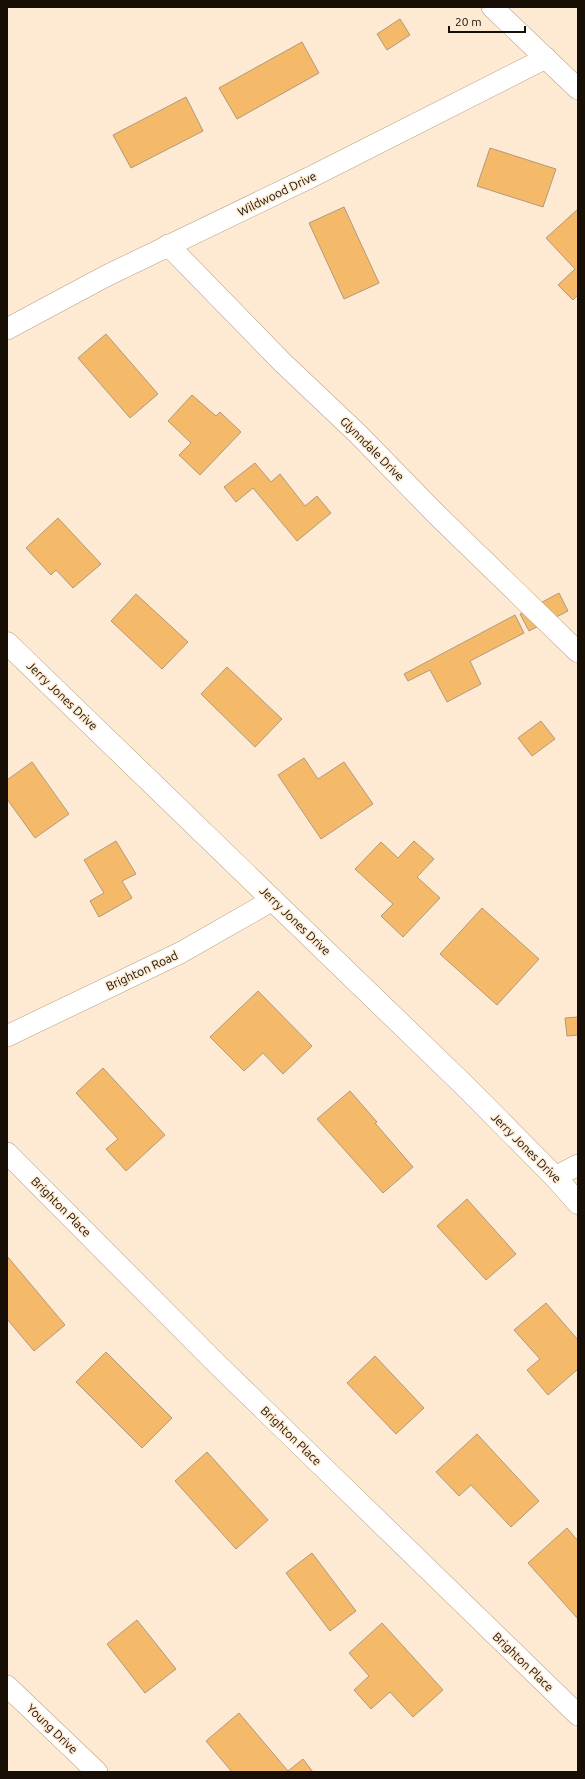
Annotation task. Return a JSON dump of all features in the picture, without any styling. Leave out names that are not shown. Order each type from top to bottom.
[{"type":"main road","name":"Jerry Jones Drive","points":[[7,643],[467,1088],[555,1177],[578,1203]]},
{"type":"street","points":[[492,7],[578,89]]},
{"type":"street","name":"Wildwood Drive","points":[[7,329],[106,276],[326,170],[546,58]]},
{"type":"street","name":"Glynndale Drive","points":[[168,245],[282,362],[358,434],[438,515],[578,652]]},
{"type":"street","name":"Brighton Road","points":[[7,1036],[180,953],[273,900]]},
{"type":"street","name":"Brighton Place","points":[[7,1153],[218,1365],[578,1715]]},
{"type":"street","points":[[555,1177],[578,1165]]},
{"type":"street","name":"Young Drive","points":[[7,1686],[97,1772]]},
{"type":"building","points":[[400,19],[410,35],[387,50],[377,34]]},
{"type":"building","points":[[302,42],[319,73],[237,119],[219,88]]},
{"type":"building","points":[[186,97],[203,131],[131,168],[113,135]]},
{"type":"building","points":[[490,148],[556,169],[543,207],[477,186]]},
{"type":"building","points":[[344,207],[379,283],[344,299],[309,223]]},
{"type":"building","points":[[578,209],[578,295],[573,300],[558,285],[575,269],[546,238]]},
{"type":"building","points":[[106,334],[158,394],[130,418],[78,358]]},
{"type":"building","points":[[192,395],[216,416],[220,412],[241,432],[200,475],[179,455],[191,443],[168,421]]},
{"type":"building","points":[[255,463],[271,482],[280,474],[305,506],[317,496],[331,513],[297,541],[253,488],[236,502],[224,487]]},
{"type":"building","points":[[58,518],[101,564],[73,588],[56,570],[51,575],[26,548]]},
{"type":"building","points":[[559,593],[568,611],[529,631],[520,614]]},
{"type":"building","points":[[136,594],[188,642],[162,669],[111,621]]},
{"type":"building","points":[[515,615],[524,633],[470,661],[481,684],[447,702],[430,670],[408,681],[404,674]]},
{"type":"building","points":[[227,667],[282,719],[255,747],[201,694]]},
{"type":"building","points":[[541,721],[555,739],[532,756],[518,738]]},
{"type":"building","points":[[304,758],[318,779],[344,762],[373,804],[321,839],[278,775]]},
{"type":"building","points":[[32,762],[69,814],[35,838],[7,799],[7,780]]},
{"type":"building","points":[[116,841],[136,874],[122,881],[132,898],[99,917],[90,901],[104,893],[84,860]]},
{"type":"building","points":[[414,841],[434,859],[417,877],[440,898],[403,937],[381,916],[393,904],[355,869],[381,842],[398,858]]},
{"type":"building","points":[[482,908],[539,959],[497,1005],[440,954]]},
{"type":"building","points":[[258,991],[312,1046],[283,1074],[263,1053],[244,1071],[210,1037]]},
{"type":"building","points":[[578,1017],[578,1035],[567,1036],[565,1018]]},
{"type":"building","points":[[103,1068],[165,1135],[126,1171],[106,1149],[118,1139],[76,1093]]},
{"type":"building","points":[[350,1091],[413,1167],[383,1193],[317,1119]]},
{"type":"building","points":[[467,1199],[516,1254],[486,1280],[437,1226]]},
{"type":"building","points":[[7,1256],[65,1325],[34,1351],[7,1319]]},
{"type":"building","points":[[546,1303],[578,1340],[578,1369],[548,1395],[527,1370],[540,1359],[514,1330]]},
{"type":"building","points":[[106,1352],[172,1418],[142,1448],[76,1382]]},
{"type":"building","points":[[375,1356],[424,1408],[396,1434],[347,1383]]},
{"type":"building","points":[[477,1434],[539,1501],[511,1527],[471,1485],[459,1496],[436,1472]]},
{"type":"building","points":[[207,1452],[268,1520],[236,1549],[175,1481]]},
{"type":"building","points":[[567,1528],[578,1541],[578,1619],[528,1563]]},
{"type":"building","points":[[312,1553],[356,1611],[330,1631],[286,1573]]},
{"type":"building","points":[[137,1620],[176,1669],[145,1693],[107,1644]]},
{"type":"building","points":[[382,1623],[443,1690],[413,1717],[390,1692],[371,1709],[354,1690],[369,1676],[349,1653]]},
{"type":"building","points":[[239,1713],[288,1771],[303,1759],[313,1772],[232,1772],[206,1741]]}]
